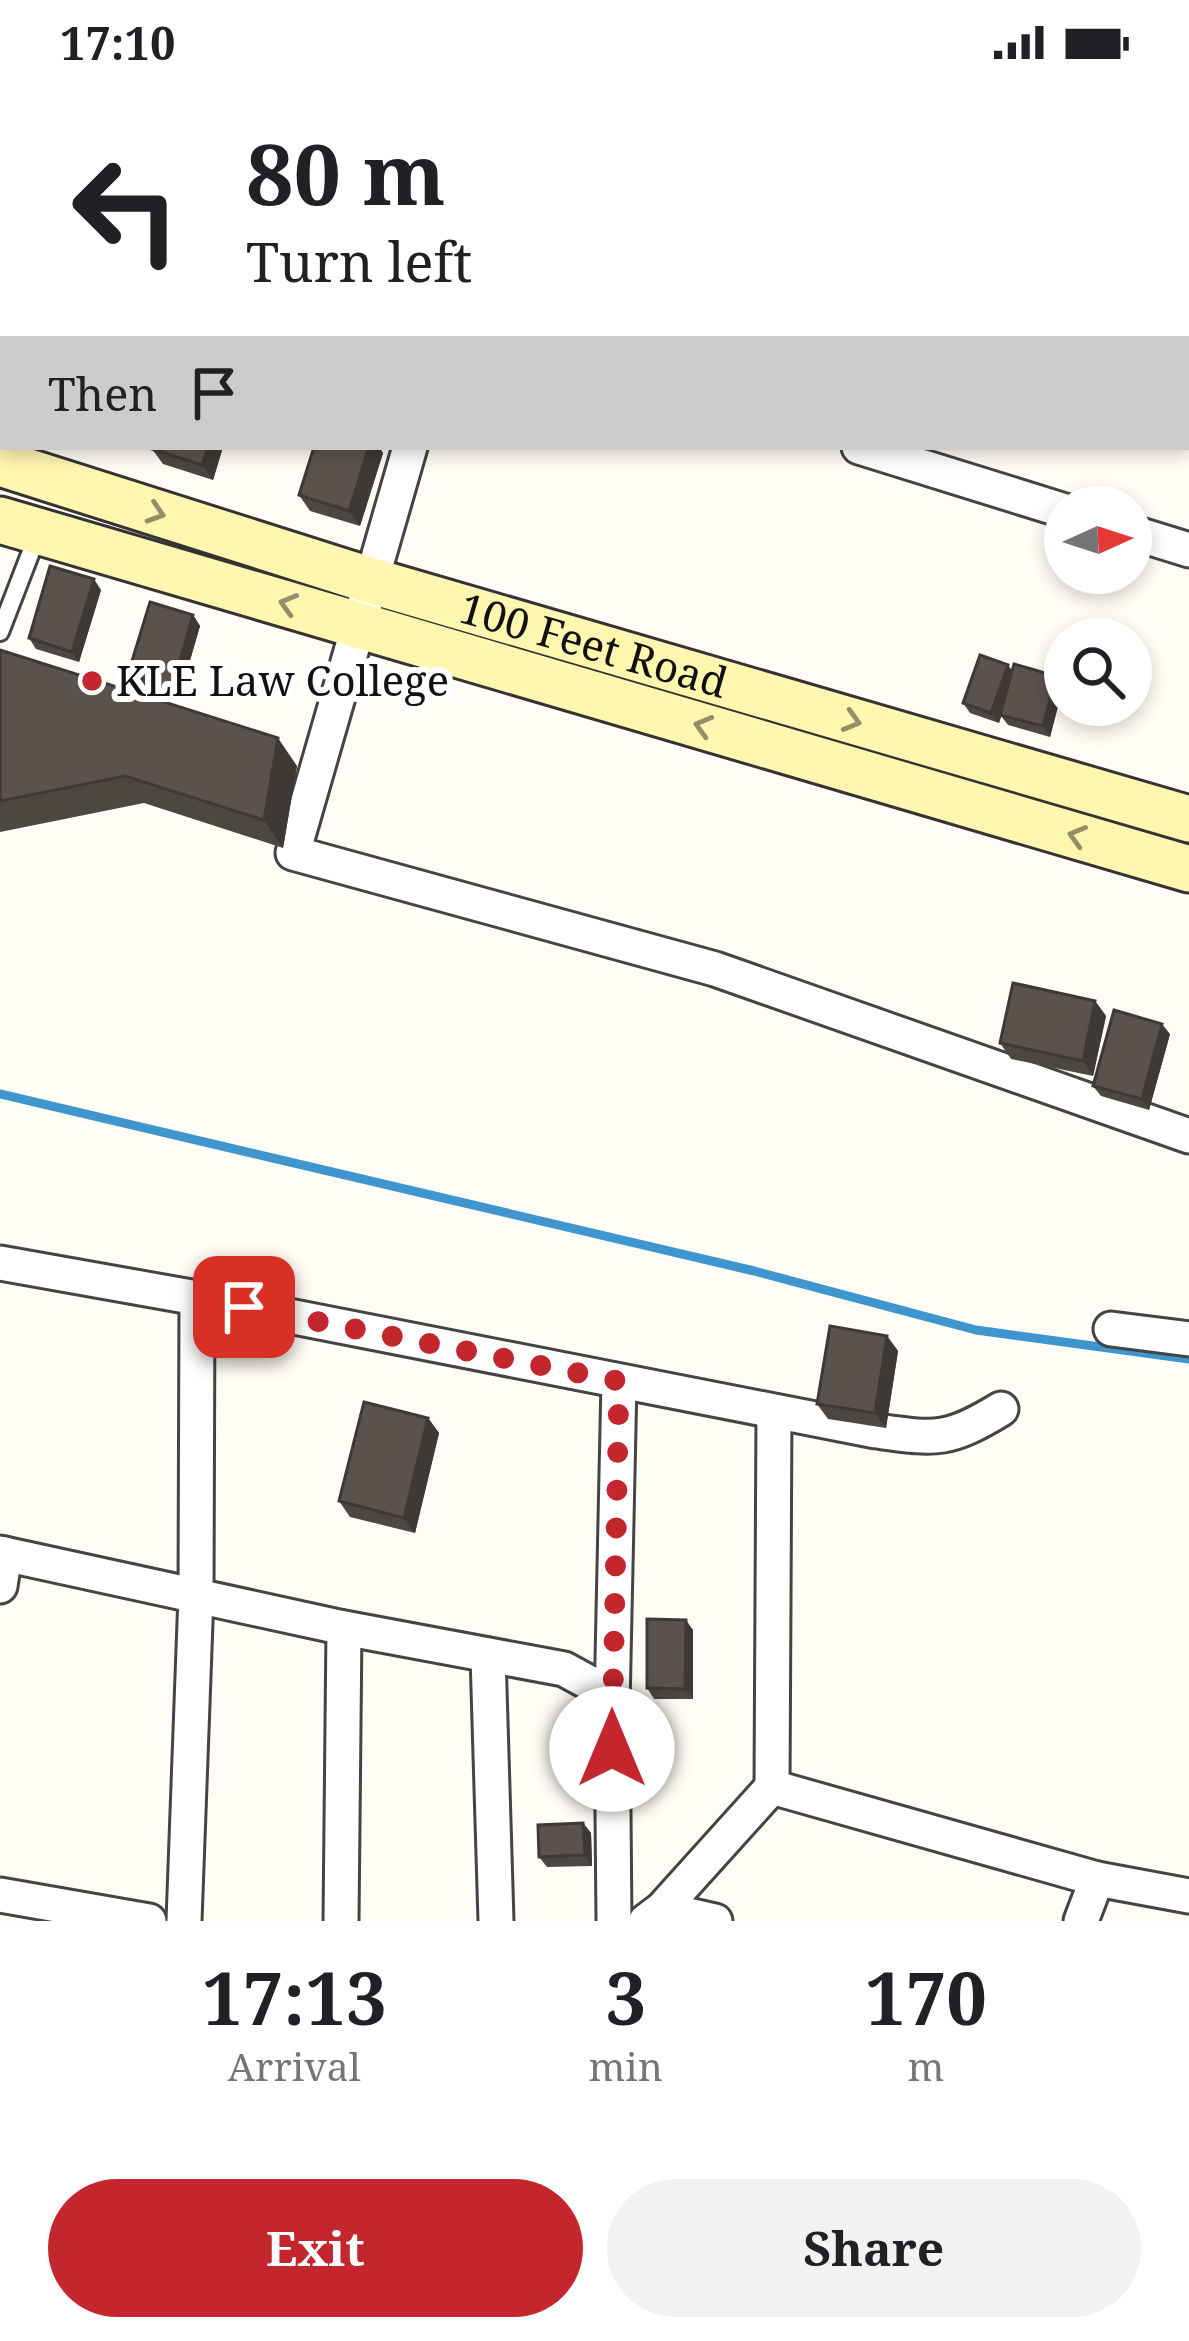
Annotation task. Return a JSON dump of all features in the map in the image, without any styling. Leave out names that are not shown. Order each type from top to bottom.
[{"type":"main road","name":"100 Feet Road","points":[[13,460],[372,581],[1189,819]]},
{"type":"main road","name":"100 Feet Road","points":[[16,524],[1189,869]]},
{"type":"street","points":[[409,450],[292,853],[715,969],[1189,1136]]},
{"type":"street","points":[[869,450],[1044,504]]},
{"type":"street","points":[[1152,539],[1189,550]]},
{"type":"street","points":[[0,1263],[775,1412],[936,1438],[972,1427],[1001,1409]]},
{"type":"street","points":[[184,1921],[196,1595],[196,1298]]},
{"type":"street","points":[[1111,1329],[1189,1339]]},
{"type":"street","points":[[614,1921],[612,1706],[619,1381]]},
{"type":"street","points":[[654,1915],[772,1787],[775,1412]]},
{"type":"street","points":[[2,1564],[196,1595],[564,1669],[599,1688],[612,1706]]},
{"type":"street","points":[[340,1921],[344,1628]]},
{"type":"street","points":[[488,1655],[496,1921]]},
{"type":"street","points":[[772,1787],[1097,1879],[1189,1896]]},
{"type":"street","points":[[1081,1921],[1097,1879]]},
{"type":"street","points":[[0,1895],[148,1921]]},
{"type":"street","points":[[654,1915],[715,1921]]},
{"type":"lane","points":[[0,632],[16,524]]},
{"type":"building","points":[[155,450],[207,450],[202,465]]},
{"type":"building","points":[[313,450],[368,450],[349,511],[299,495]]},
{"type":"building","points":[[50,566],[94,579],[72,652],[29,638]]},
{"type":"building","points":[[150,602],[193,615],[172,688],[128,674]]},
{"type":"building","points":[[0,650],[278,738],[264,820],[125,776],[0,801]]},
{"type":"building","points":[[980,655],[1008,665],[991,713],[963,703]]},
{"type":"building","points":[[1014,664],[1044,673],[1043,726],[1000,715]]},
{"type":"building","points":[[1013,983],[1095,1001],[1083,1061],[1000,1043]]},
{"type":"building","points":[[1114,1010],[1162,1024],[1142,1099],[1093,1086]]},
{"type":"building","points":[[830,1326],[887,1336],[875,1413],[817,1404]]},
{"type":"building","points":[[364,1402],[428,1418],[404,1518],[339,1501]]},
{"type":"building","points":[[647,1619],[686,1620],[685,1689],[647,1688]]},
{"type":"building","points":[[583,1823],[585,1855],[539,1857],[538,1825]]},
{"type":"waterway","points":[[0,1094],[754,1271],[976,1330],[1189,1359]]},
{"type":"place","name":"KLE Law College","points":[[92,681]]},
{"type":"route","points":[[244,1307],[619,1381],[612,1749]]}]
